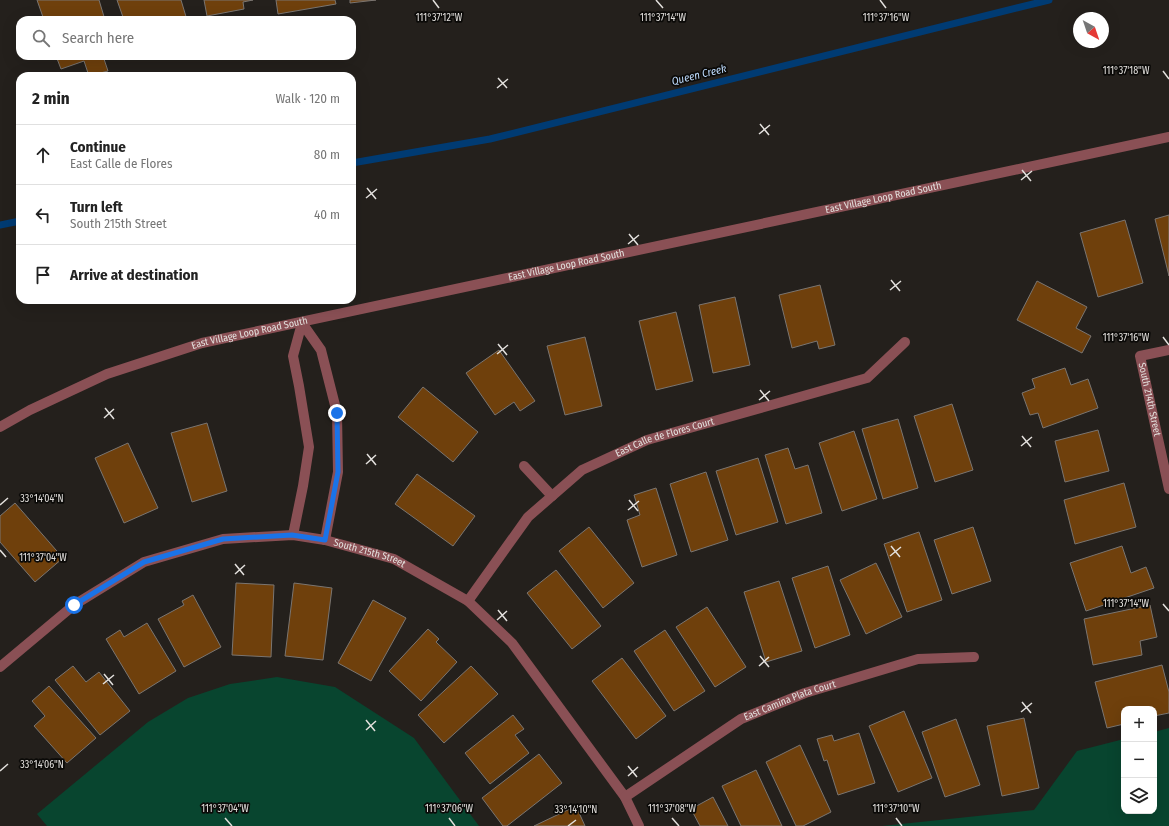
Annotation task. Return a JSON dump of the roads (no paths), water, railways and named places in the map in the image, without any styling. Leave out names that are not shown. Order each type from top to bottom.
[{"type":"street","name":"East Village Loop Road South","points":[[0,427],[30,410],[108,374],[202,343],[1169,137]]},
{"type":"street","points":[[292,535],[303,486],[309,447],[300,386],[293,356],[302,322]]},
{"type":"street","name":"South 215th Street","points":[[302,322],[320,350],[337,413],[338,472],[325,540],[394,558],[468,601],[512,643],[625,797],[639,826]]},
{"type":"street","name":"East Calle de Flores Court","points":[[468,601],[528,517],[582,470],[647,440],[867,378],[905,342]]},
{"type":"street","name":"South 214th Street","points":[[1169,350],[1140,356],[1169,489]]},
{"type":"street","points":[[524,466],[552,496]]},
{"type":"street","points":[[0,667],[74,605],[144,562],[223,539],[292,535],[325,540]]},
{"type":"street","name":"East Camina Plata Court","points":[[625,797],[741,719],[806,693],[918,659],[974,657]]},
{"type":"waterway","name":"Queen Creek","points":[[356,162],[490,139],[1049,0]]},
{"type":"waterway","name":"Queen Creek","points":[[0,225],[16,222]]}]
